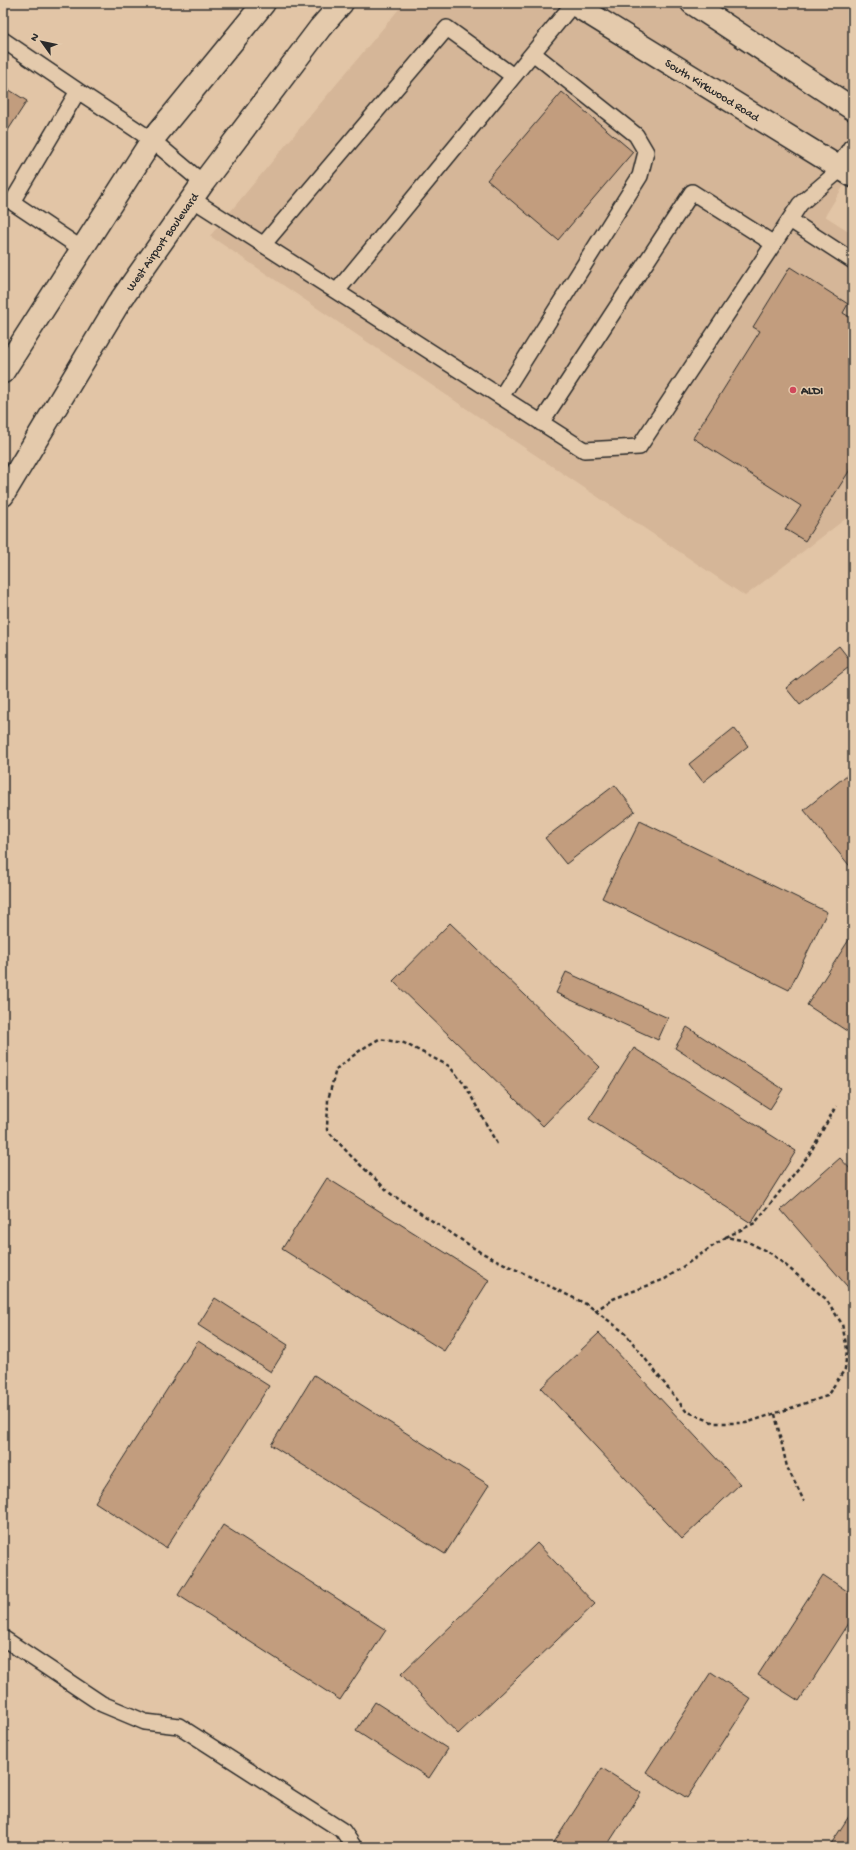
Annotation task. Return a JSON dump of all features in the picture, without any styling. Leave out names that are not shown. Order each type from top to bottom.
[{"type":"main road","points":[[3,372],[152,140],[264,3]]},
{"type":"main road","name":"West Airport Boulevard","points":[[3,495],[118,304],[198,191],[320,28],[342,3]]},
{"type":"main road","name":"South Kirkwood Road","points":[[572,3],[847,173]]},
{"type":"main road","points":[[692,3],[853,108]]},
{"type":"main road","points":[[847,173],[853,150]]},
{"type":"lane","points":[[337,292],[533,53],[572,3]]},
{"type":"lane","points":[[264,245],[447,28],[514,76]]},
{"type":"lane","points":[[3,40],[152,140],[198,191],[264,245],[584,450],[639,447],[800,204],[847,173]]},
{"type":"lane","points":[[501,397],[640,176],[646,152],[636,135],[533,53]]},
{"type":"lane","points":[[78,91],[12,202],[82,249]]},
{"type":"lane","points":[[541,423],[692,192],[774,244]]},
{"type":"lane","points":[[790,220],[853,261]]},
{"type":"lane","points":[[3,1638],[102,1704],[145,1722],[180,1726],[343,1831],[354,1847]]},
{"type":"path","points":[[497,1144],[465,1086],[449,1066],[404,1043],[379,1039],[362,1049],[336,1069],[328,1100],[327,1130],[351,1156],[386,1188],[480,1252],[548,1284],[588,1305],[625,1333],[686,1411],[714,1423],[746,1423],[827,1396],[836,1385],[845,1369],[847,1349],[842,1324],[826,1299],[772,1254],[746,1241],[726,1237]]},
{"type":"path","points":[[595,1311],[612,1299],[665,1279],[726,1237],[755,1223],[809,1155],[836,1106]]},
{"type":"path","points":[[775,1414],[787,1467],[804,1501]]},
{"type":"shaded area","points":[[404,3],[853,3],[853,171],[825,216],[853,234],[853,513],[745,596],[210,236]]},
{"type":"building","points":[[3,86],[27,101],[3,138]]},
{"type":"building","points":[[562,92],[633,152],[558,240],[487,180]]},
{"type":"building","points":[[790,267],[848,304],[843,313],[853,319],[853,465],[805,541],[785,529],[801,506],[693,438],[760,331],[753,327]]},
{"type":"building","points":[[839,646],[853,664],[800,705],[786,688]]},
{"type":"building","points":[[734,728],[748,746],[703,782],[689,764]]},
{"type":"building","points":[[853,770],[853,870],[804,810]]},
{"type":"building","points":[[615,785],[635,811],[566,864],[545,838]]},
{"type":"building","points":[[640,821],[827,912],[789,990],[602,898]]},
{"type":"building","points":[[450,923],[600,1067],[543,1126],[393,981]]},
{"type":"building","points":[[852,935],[853,936],[853,1035],[807,1005]]},
{"type":"building","points":[[566,972],[668,1018],[658,1040],[556,993]]},
{"type":"building","points":[[687,1027],[783,1089],[770,1109],[675,1048]]},
{"type":"building","points":[[634,1048],[796,1151],[751,1223],[589,1119]]},
{"type":"building","points":[[840,1158],[853,1172],[853,1293],[781,1210]]},
{"type":"building","points":[[327,1178],[489,1280],[444,1351],[282,1249]]},
{"type":"building","points":[[215,1298],[288,1345],[271,1372],[198,1325]]},
{"type":"building","points":[[599,1333],[740,1484],[682,1539],[541,1388]]},
{"type":"building","points":[[198,1341],[269,1386],[166,1548],[95,1502]]},
{"type":"building","points":[[314,1375],[489,1485],[445,1554],[271,1445]]},
{"type":"building","points":[[223,1525],[386,1630],[340,1700],[178,1595]]},
{"type":"building","points":[[537,1543],[595,1604],[458,1734],[401,1674]]},
{"type":"building","points":[[823,1575],[853,1595],[853,1617],[799,1701],[758,1675]]},
{"type":"building","points":[[711,1672],[751,1699],[687,1798],[646,1772]]},
{"type":"building","points":[[375,1702],[448,1749],[429,1778],[356,1731]]},
{"type":"building","points":[[602,1768],[641,1793],[606,1847],[551,1847]]},
{"type":"building","points":[[853,1810],[853,1847],[829,1847]]},
{"type":"place","name":"ALDI","points":[[793,390]]}]
